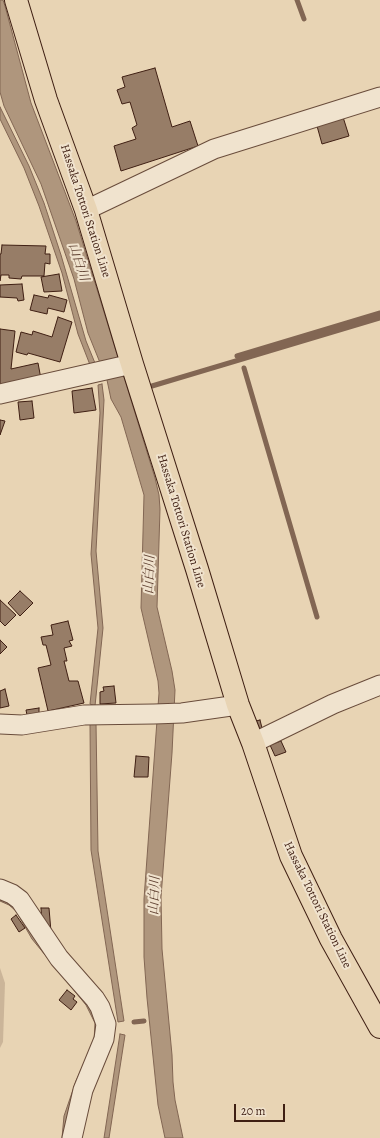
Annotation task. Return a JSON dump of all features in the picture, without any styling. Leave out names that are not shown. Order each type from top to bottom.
[{"type":"main road","name":"Hassaka Tottori Station Line","points":[[16,0],[46,100],[86,210],[132,364],[238,705],[253,743],[291,856],[331,939],[380,1028]]},
{"type":"street","points":[[86,210],[214,149],[380,97]]},
{"type":"street","points":[[0,394],[132,364]]},
{"type":"street","points":[[253,743],[333,704],[380,685]]},
{"type":"street","points":[[0,724],[22,725],[84,715],[175,713],[238,705]]},
{"type":"street","points":[[0,888],[20,900],[59,958],[95,999],[100,1007],[106,1024],[104,1039],[83,1090],[72,1138]]},
{"type":"shaded area","points":[[0,968],[5,983],[3,1042],[0,1048]]},
{"type":"water","name":"山白川","points":[[0,0],[3,0],[5,6],[31,103],[76,221],[159,495],[160,509],[157,607],[175,690],[172,753],[161,897],[162,949],[175,1100],[183,1138],[165,1138],[158,1105],[144,957],[144,899],[159,693],[158,681],[141,608],[144,495],[121,417],[111,399],[107,380],[88,333],[74,279],[41,184],[4,106],[0,92]]},
{"type":"water","points":[[0,107],[29,166],[44,203],[86,341],[97,368],[92,370],[78,334],[62,273],[39,206],[24,168],[0,119]]},
{"type":"water","points":[[102,384],[104,400],[96,551],[103,628],[95,706],[90,704],[98,628],[91,554],[100,413],[98,385]]},
{"type":"water","points":[[90,722],[96,723],[98,851],[124,1021],[118,1022],[91,850]]},
{"type":"water","points":[[0,896],[13,904],[90,1004],[98,1023],[97,1041],[65,1138],[62,1138],[64,1116],[76,1081],[94,1041],[95,1023],[86,1005],[32,939],[16,911],[9,905],[0,901]]},
{"type":"water","points":[[120,1034],[125,1035],[109,1138],[104,1138]]},
{"type":"building","points":[[155,68],[172,127],[190,121],[198,146],[121,171],[114,146],[136,139],[132,128],[137,125],[130,102],[122,104],[117,90],[125,87],[122,77]]},
{"type":"building","points":[[343,117],[349,136],[322,144],[317,126]]},
{"type":"building","points":[[2,245],[46,246],[45,254],[50,254],[50,264],[45,263],[44,276],[22,276],[21,279],[9,278],[9,275],[1,275],[0,281],[0,254]]},
{"type":"building","points":[[59,274],[62,291],[44,292],[41,277]]},
{"type":"building","points":[[22,284],[24,300],[18,301],[17,298],[0,297],[0,285]]},
{"type":"building","points":[[34,295],[48,298],[49,295],[67,300],[64,312],[48,308],[47,314],[30,310]]},
{"type":"building","points":[[58,317],[72,322],[60,362],[28,353],[27,355],[16,352],[21,332],[32,335],[33,331],[52,337]]},
{"type":"building","points":[[0,329],[15,331],[11,369],[38,363],[41,379],[0,388]]},
{"type":"building","points":[[92,388],[96,410],[74,413],[72,391]]},
{"type":"building","points":[[32,401],[34,418],[20,420],[18,402]]},
{"type":"building","points":[[0,420],[5,421],[0,435]]},
{"type":"building","points":[[20,591],[33,603],[20,616],[8,603]]},
{"type":"building","points":[[0,600],[16,615],[5,626],[0,621]]},
{"type":"building","points":[[68,621],[73,640],[69,641],[72,646],[64,648],[67,661],[64,661],[69,681],[78,681],[84,703],[48,711],[38,668],[51,665],[46,645],[43,645],[41,637],[53,635],[51,625]]},
{"type":"building","points":[[0,640],[7,647],[0,654]]},
{"type":"building","points":[[114,686],[116,703],[100,704],[100,692],[104,691],[103,687]]},
{"type":"building","points":[[5,689],[9,706],[0,708],[0,691]]},
{"type":"building","points":[[39,708],[39,714],[27,715],[26,710]]},
{"type":"building","points":[[260,720],[262,728],[258,729],[256,721]]},
{"type":"building","points":[[281,741],[286,752],[275,756],[270,745]]},
{"type":"building","points":[[136,756],[149,757],[148,777],[134,777]]},
{"type":"building","points":[[41,908],[49,908],[51,932],[42,925]]},
{"type":"building","points":[[16,915],[25,928],[19,932],[11,919]]},
{"type":"building","points":[[67,990],[75,996],[73,999],[77,1002],[71,1010],[59,1000]]},
{"type":"waterway","points":[[297,0],[304,19]]},
{"type":"waterway","points":[[237,356],[380,313]]},
{"type":"waterway","points":[[152,386],[380,318]]},
{"type":"waterway","points":[[244,368],[317,617]]},
{"type":"waterway","points":[[134,1022],[144,1021]]}]
